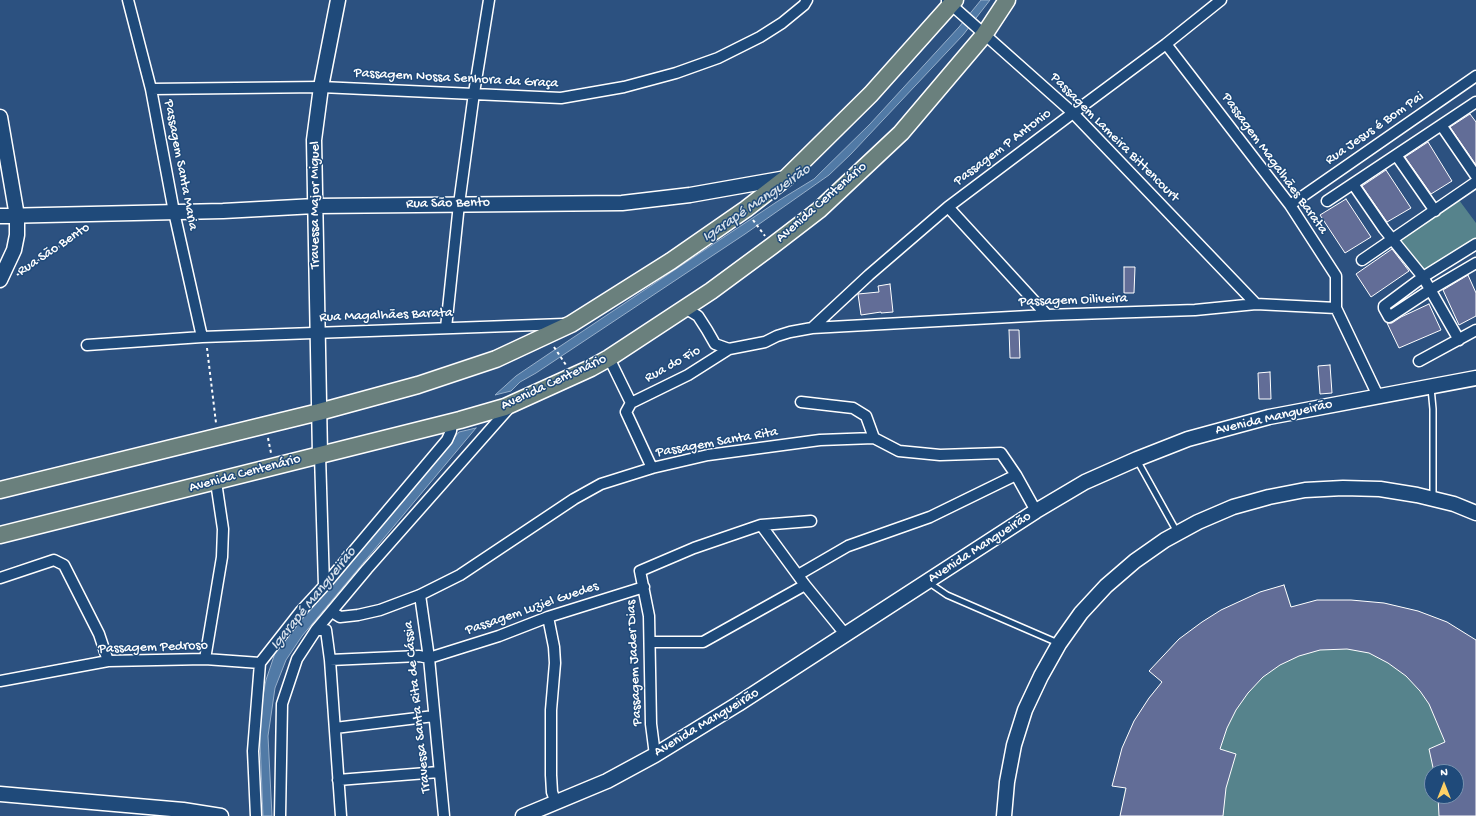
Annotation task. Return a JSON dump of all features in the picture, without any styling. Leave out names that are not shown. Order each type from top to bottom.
[{"type":"main road","name":"Avenida Centenário","points":[[0,535],[452,422],[505,407],[591,368],[609,358],[685,308],[772,246],[818,210],[901,133],[1007,0]]},
{"type":"main road","points":[[0,490],[319,412],[418,385],[496,359],[571,324],[671,261],[746,209],[786,178],[871,94],[952,4]]},
{"type":"street","name":"Passagem Santa Maria","points":[[128,0],[151,89],[174,212],[204,337]]},
{"type":"street","name":"Travessa Major Miguel","points":[[320,455],[314,140],[321,87],[338,0]]},
{"type":"street","points":[[446,328],[458,204],[489,0]]},
{"type":"street","name":"Passagem Nossa Senhora da Graça","points":[[151,89],[321,87],[561,98],[624,87],[661,77],[718,58],[760,37],[782,23],[804,5],[807,0]]},
{"type":"street","name":"Passagem P Antonio","points":[[812,328],[869,275],[948,207],[1073,112],[1166,44],[1221,0]]},
{"type":"street","name":"Passagem Lameira Bittencourt","points":[[952,4],[982,33],[1073,112],[1256,304]]},
{"type":"street","name":"Passagem Magalhães Barata","points":[[1166,44],[1290,205],[1336,276],[1336,308],[1378,396]]},
{"type":"street","name":"Rua Jesus é Bom Pai","points":[[1290,205],[1476,76]]},
{"type":"street","points":[[1327,201],[1475,104]]},
{"type":"street","points":[[0,117],[17,216],[17,235],[6,279]]},
{"type":"street","points":[[1441,125],[1476,176]]},
{"type":"street","points":[[1396,155],[1434,210]]},
{"type":"street","name":"Rua São Bento","points":[[0,216],[174,212],[315,206],[622,203],[690,195],[786,178]]},
{"type":"street","points":[[1362,260],[1476,182]]},
{"type":"street","points":[[1353,184],[1392,239],[1423,277],[1459,340]]},
{"type":"street","points":[[948,207],[1047,315]]},
{"type":"street","points":[[1476,244],[1423,277],[1384,306],[1384,308],[1389,317],[1430,290],[1476,263]]},
{"type":"street","name":"Passagem Oiliveira","points":[[728,350],[765,342],[790,332],[812,328],[1047,315],[1195,310],[1256,304],[1336,308]]},
{"type":"street","points":[[685,308],[698,316],[715,344],[728,350]]},
{"type":"street","name":"Rua Magalhães Barata","points":[[87,345],[204,337],[571,324]]},
{"type":"street","points":[[1419,361],[1476,330]]},
{"type":"street","name":"Rua do Fio","points":[[631,403],[688,375],[728,350]]},
{"type":"street","points":[[609,358],[631,403],[626,412],[652,468]]},
{"type":"street","name":"Avenida Mangueirão","points":[[523,816],[607,781],[655,755],[738,704],[1036,511],[1085,482],[1188,438],[1262,419],[1476,378]]},
{"type":"street","points":[[801,402],[853,408],[866,416],[874,438]]},
{"type":"street","points":[[280,816],[282,704],[297,659],[316,630],[513,403]]},
{"type":"street","points":[[256,816],[253,751],[260,663],[284,631],[324,586],[447,440],[451,431],[452,422]]},
{"type":"street","name":"Passagem Santa Rita","points":[[332,612],[340,617],[358,615],[380,610],[420,595],[460,575],[574,499],[601,484],[652,468],[708,456],[797,443],[820,440],[874,438],[899,451],[940,455],[1001,453],[1016,475],[1036,511]]},
{"type":"street","points":[[320,455],[324,586]]},
{"type":"street","points":[[798,575],[848,546],[930,517],[1016,475]]},
{"type":"street","points":[[205,659],[222,557],[223,529],[216,482]]},
{"type":"street","points":[[1004,816],[1007,782],[1014,745],[1040,676],[1059,644],[1081,613],[1106,586],[1135,561],[1165,540],[1198,522],[1233,507],[1269,497],[1305,490],[1343,488],[1380,489],[1418,495],[1454,504],[1476,513]]},
{"type":"street","points":[[761,525],[811,521]]},
{"type":"street","points":[[761,525],[798,575],[845,634]]},
{"type":"street","name":"Passagem Jader Dias","points":[[655,755],[651,724],[649,616],[640,571],[694,548],[761,525]]},
{"type":"street","points":[[0,578],[54,560],[65,566],[100,634],[108,661]]},
{"type":"street","points":[[650,642],[703,642],[806,585]]},
{"type":"street","name":"Passagem Luziel Guedes","points":[[429,658],[499,636],[548,617],[644,587]]},
{"type":"street","name":"Travessa Santa Rita de Cássia","points":[[420,595],[429,658],[444,816]]},
{"type":"street","points":[[548,617],[554,647],[555,663],[550,710],[552,792],[556,803]]},
{"type":"street","points":[[316,630],[326,630],[330,660],[341,816]]},
{"type":"street","points":[[330,660],[419,656],[429,658]]},
{"type":"street","name":"Passagem Pedroso","points":[[0,681],[108,661],[205,659],[260,663]]},
{"type":"street","points":[[335,728],[434,716]]},
{"type":"street","points":[[338,780],[439,772]]},
{"type":"street","points":[[0,794],[221,816]]},
{"type":"lane","points":[[1430,387],[1433,409],[1433,499]]},
{"type":"lane","points":[[1137,459],[1178,533]]},
{"type":"lane","points":[[927,581],[947,595],[1059,644]]},
{"type":"path","points":[[750,216],[766,238]]},
{"type":"path","name":"Rua São Bento","points":[[6,279],[90,226]]},
{"type":"path","points":[[204,337],[217,436]]},
{"type":"path","points":[[553,344],[565,364]]},
{"type":"path","points":[[265,425],[274,467]]},
{"type":"green space","points":[[1456,196],[1476,223],[1476,244],[1423,277],[1392,239]]},
{"type":"green space","points":[[1284,585],[1292,607],[1317,600],[1351,600],[1384,603],[1418,611],[1447,622],[1476,640],[1476,816],[1120,816],[1125,788],[1112,786],[1122,748],[1134,721],[1149,698],[1162,682],[1149,671],[1179,639],[1202,622],[1260,592]]},
{"type":"water","points":[[981,0],[990,0],[963,35],[851,154],[829,175],[745,234],[536,373],[520,382],[511,391],[495,395],[516,376],[547,355],[778,201],[814,179],[870,124],[959,27]]},
{"type":"water","points":[[476,428],[302,636],[286,660],[275,688],[268,736],[272,816],[263,816],[259,716],[266,680],[275,653],[292,629],[459,432]]},
{"type":"building","points":[[1470,114],[1476,122],[1476,165],[1450,127]]},
{"type":"building","points":[[1428,142],[1452,181],[1431,194],[1405,157]]},
{"type":"building","points":[[1386,170],[1411,208],[1387,222],[1362,186]]},
{"type":"building","points":[[1346,199],[1371,237],[1345,253],[1320,215]]},
{"type":"building","points":[[1392,249],[1409,271],[1371,297],[1356,274]]},
{"type":"building","points":[[1124,267],[1135,267],[1134,293],[1124,293]]},
{"type":"building","points":[[1468,275],[1476,293],[1476,316],[1459,325],[1443,290]]},
{"type":"building","points":[[890,284],[893,312],[861,315],[858,294],[879,292],[878,286]]},
{"type":"building","points":[[1429,304],[1441,330],[1399,348],[1387,323],[1392,323],[1401,317]]},
{"type":"building","points":[[1009,330],[1019,330],[1020,358],[1010,358]]},
{"type":"building","points":[[1330,365],[1332,393],[1320,394],[1318,366]]},
{"type":"building","points":[[1270,372],[1271,399],[1259,399],[1258,373]]},
{"type":"building","points":[[1284,585],[1291,607],[1317,600],[1351,600],[1384,603],[1418,611],[1447,622],[1476,640],[1476,816],[1439,816],[1438,804],[1464,804],[1464,764],[1432,764],[1429,749],[1445,742],[1429,704],[1420,691],[1406,676],[1388,663],[1369,653],[1347,649],[1320,650],[1299,656],[1280,665],[1263,677],[1248,693],[1236,710],[1227,728],[1220,749],[1236,754],[1226,788],[1223,816],[1120,816],[1126,788],[1112,786],[1122,748],[1134,721],[1149,698],[1162,682],[1149,671],[1179,639],[1202,622],[1221,610],[1260,592]]},
{"type":"water label","name":"Igarapé Mangueirão","points":[[757,204]]},
{"type":"water label","name":"Igarapé Mangueirão","points":[[314,599]]}]
